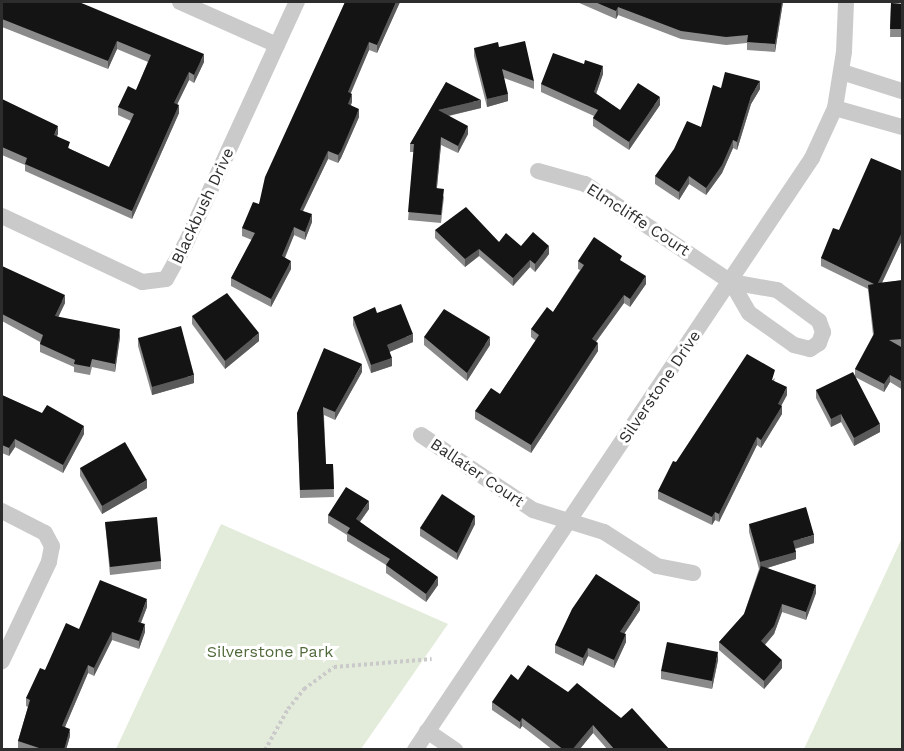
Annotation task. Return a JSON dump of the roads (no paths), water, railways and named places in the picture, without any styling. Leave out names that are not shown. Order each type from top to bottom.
[{"type":"street","points":[[180,2],[277,45]]},
{"type":"street","name":"Blackbush Drive","points":[[2,216],[142,282],[166,279],[185,245],[297,2]]},
{"type":"street","name":"Silverstone Drive","points":[[415,750],[812,158],[835,108],[842,72],[846,2]]},
{"type":"street","points":[[842,72],[903,91]]},
{"type":"street","points":[[835,108],[903,127]]},
{"type":"street","name":"Elmcliffe Court","points":[[538,171],[585,184],[731,282]]},
{"type":"street","points":[[731,282],[777,290],[819,321],[823,332],[819,343],[810,349],[794,345],[749,313],[731,282]]},
{"type":"street","name":"Ballater Court","points":[[421,435],[525,506],[604,532],[657,566],[693,573]]},
{"type":"street","points":[[2,511],[45,534],[52,546],[49,562],[2,661]]},
{"type":"street","points":[[427,731],[455,750]]},
{"type":"park label","name":"Silverstone Park","points":[[270,652]]}]
